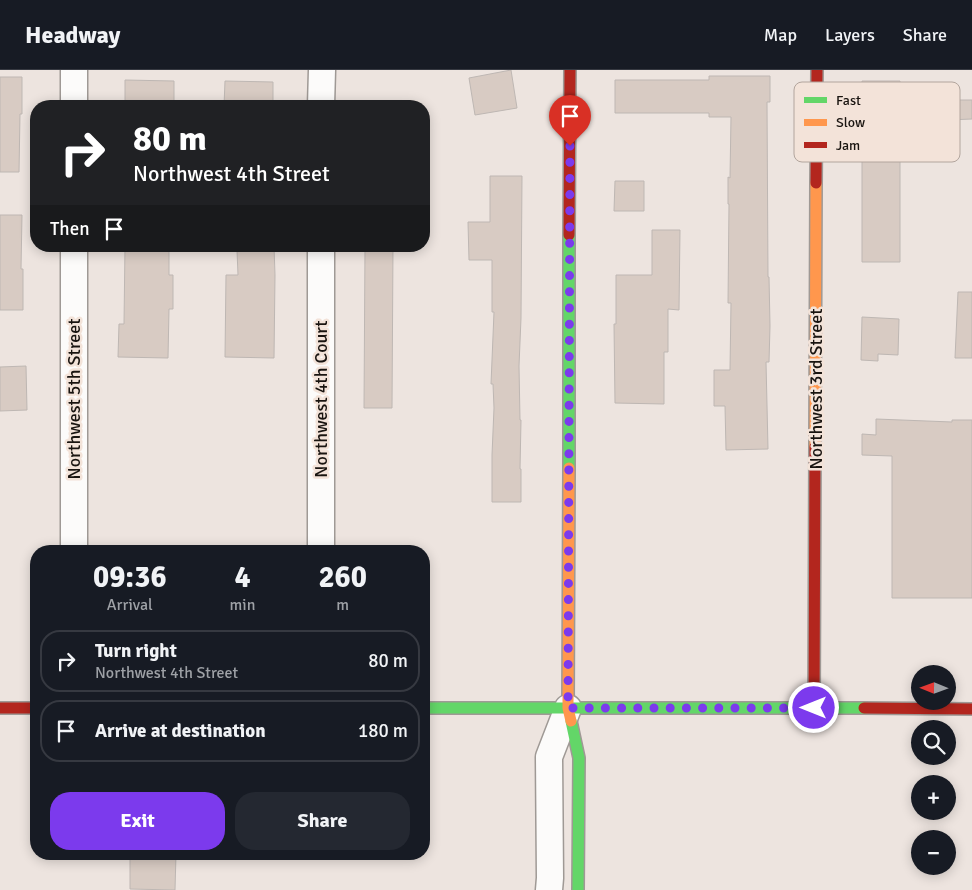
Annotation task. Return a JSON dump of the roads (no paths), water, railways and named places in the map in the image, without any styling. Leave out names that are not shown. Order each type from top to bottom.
[{"type":"street","points":[[74,70],[74,100]]},
{"type":"street","points":[[322,70],[322,100]]},
{"type":"street","points":[[570,70],[568,708],[579,758],[578,890]]},
{"type":"street","name":"Northwest 3rd Street","points":[[814,708],[817,162]]},
{"type":"street","name":"Northwest 5th Street","points":[[74,252],[74,545]]},
{"type":"street","name":"Northwest 4th Court","points":[[321,252],[321,545]]},
{"type":"street","points":[[0,708],[30,708]]},
{"type":"street","points":[[430,708],[972,709]]},
{"type":"street","points":[[549,890],[549,758],[568,708]]}]
